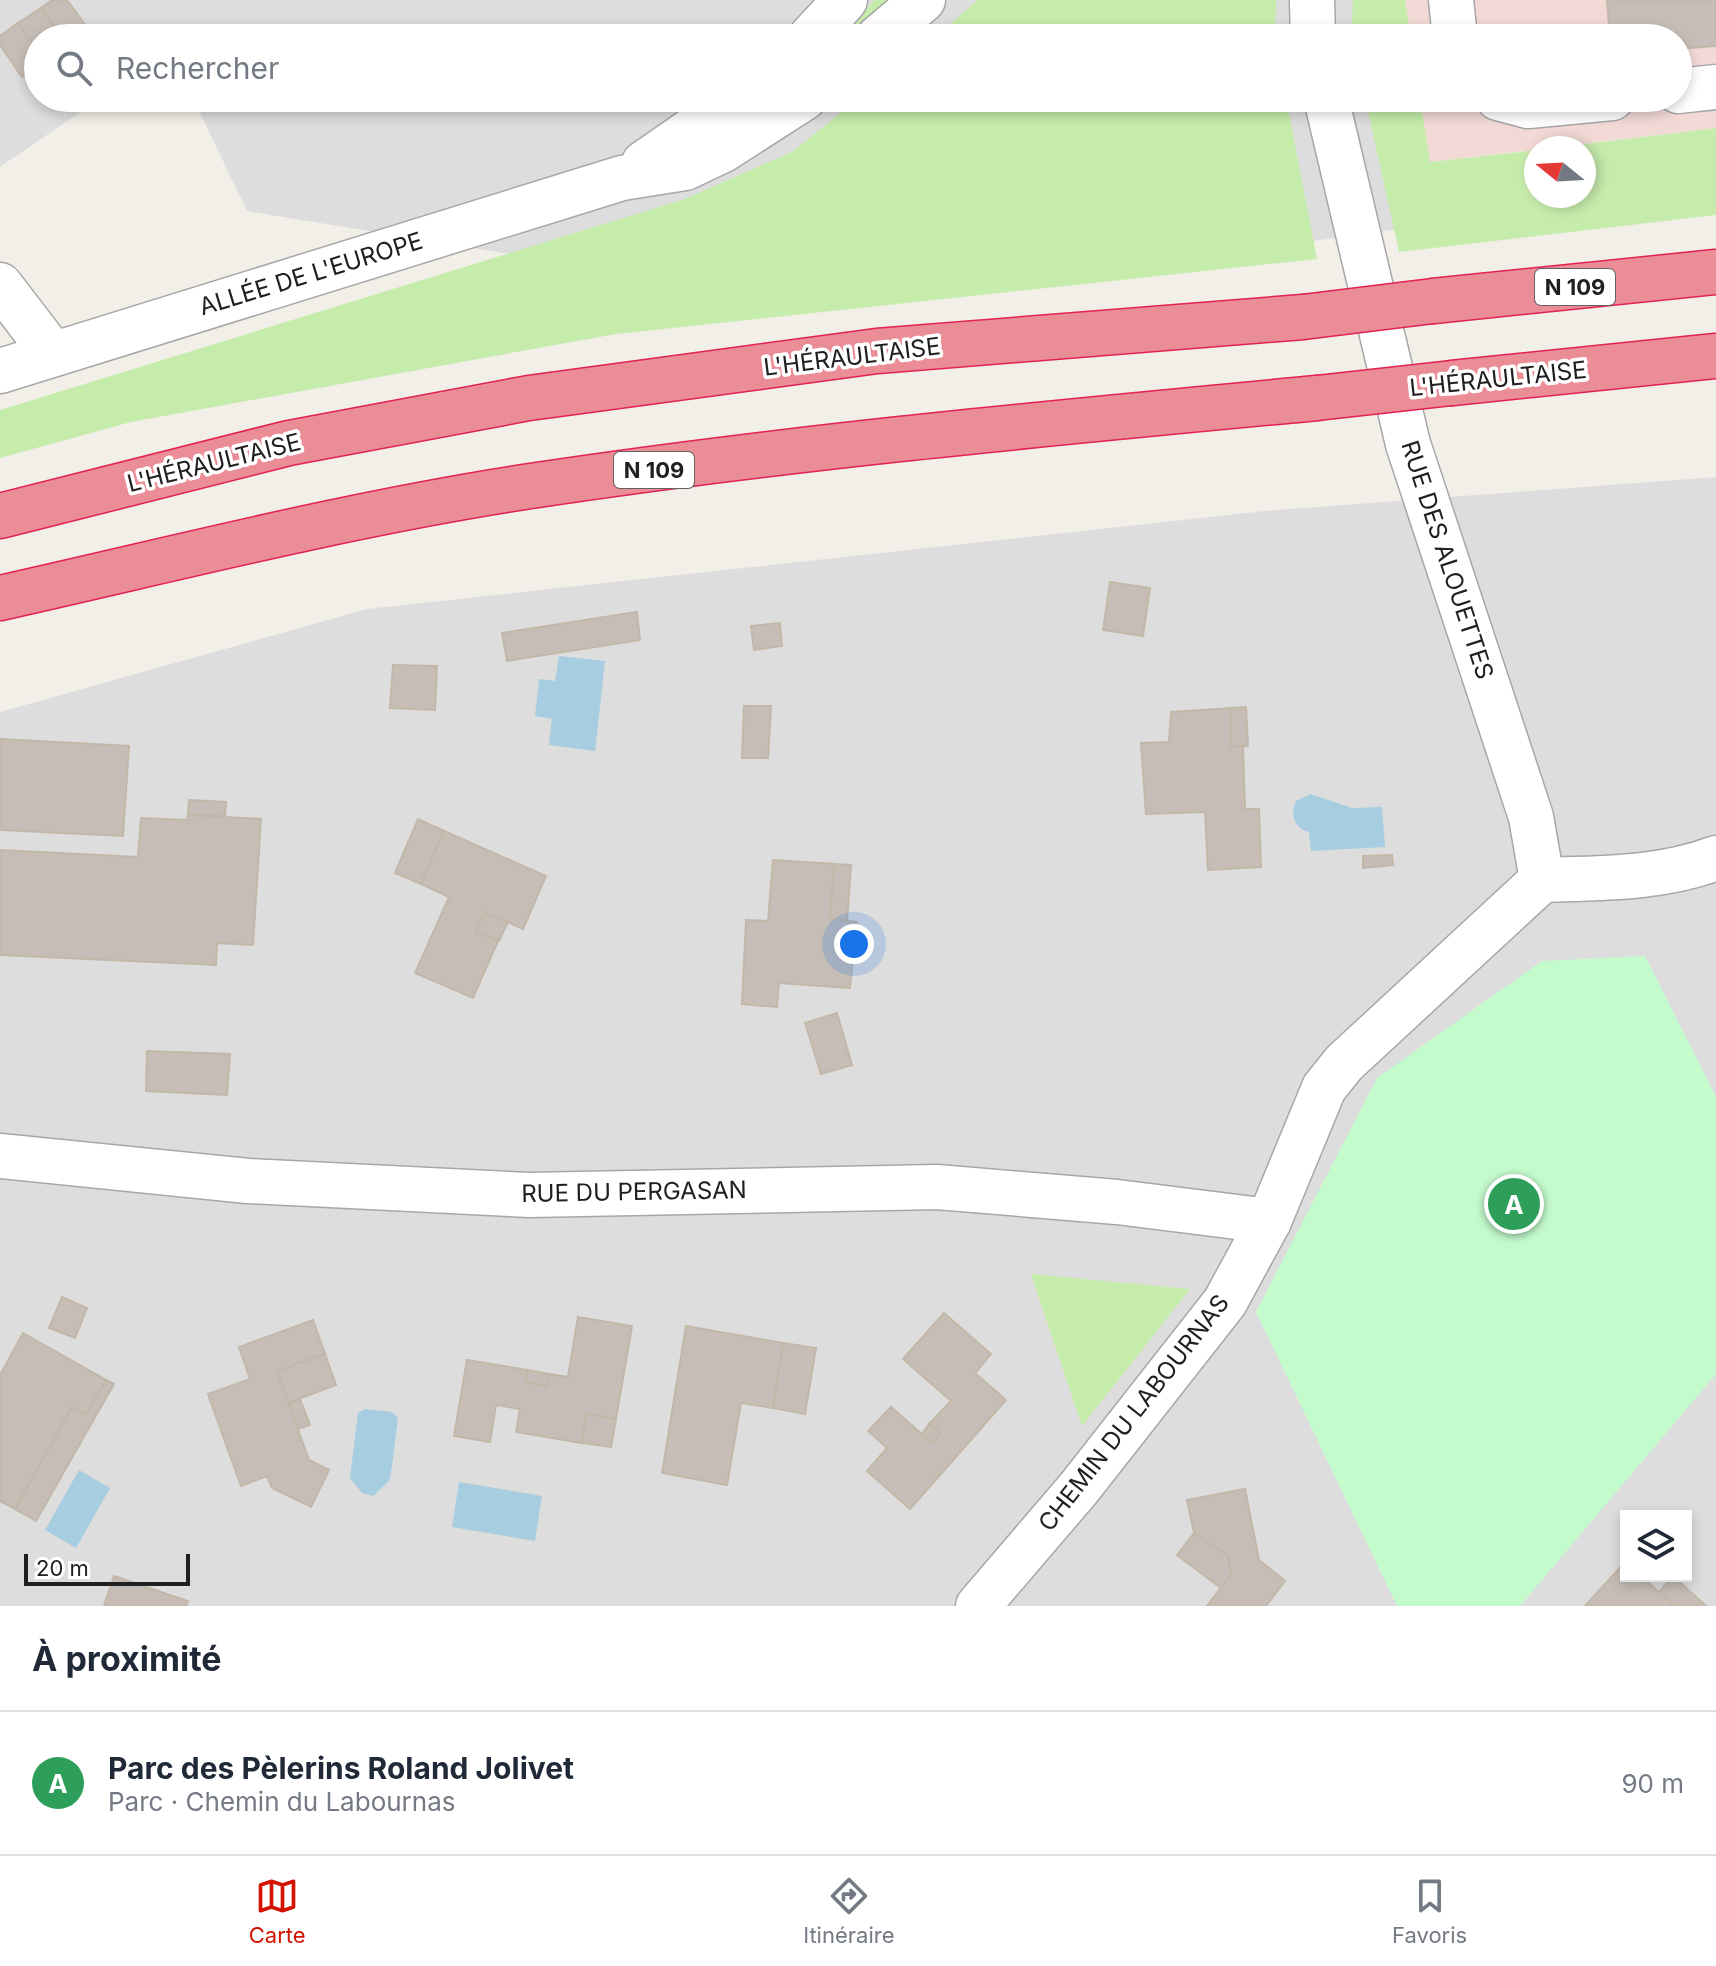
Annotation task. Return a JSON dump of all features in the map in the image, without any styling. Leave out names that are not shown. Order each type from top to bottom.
[{"type":"highway","name":"L'HÉRAULTAISE","points":[[0,516],[289,443],[529,398],[877,351],[1303,317],[1716,272]]},
{"type":"highway","name":"L'HÉRAULTAISE","points":[[0,598],[298,531],[522,488],[872,440],[1716,356]]},
{"type":"street","points":[[823,24],[845,0]]},
{"type":"street","points":[[895,24],[923,0]]},
{"type":"street","points":[[1312,0],[1313,24]]},
{"type":"street","points":[[1451,0],[1454,24]]},
{"type":"street","points":[[1692,90],[1716,87]]},
{"type":"street","name":"ALLÉE DE L'EUROPE","points":[[622,178],[718,112]]},
{"type":"street","name":"ALLÉE DE L'EUROPE","points":[[0,371],[622,178],[685,168],[723,150],[782,112]]},
{"type":"street","name":"RUE DES ALOUETTES","points":[[1329,112],[1408,444],[1531,817],[1542,880]]},
{"type":"street","points":[[0,285],[53,354]]},
{"type":"street","points":[[1542,880],[1628,876],[1690,868],[1716,858]]},
{"type":"street","name":"CHEMIN DU LABOURNAS","points":[[978,1606],[1079,1488],[1225,1302],[1269,1221],[1324,1088],[1344,1063],[1542,880]]},
{"type":"street","name":"RUE DU PERGASAN","points":[[3,1161],[248,1181],[529,1195],[937,1187],[1117,1202],[1269,1221]]},
{"type":"shaded area","points":[[0,0],[1396,0],[1400,24],[24,24],[24,112],[81,112],[0,167]]},
{"type":"shaded area","points":[[1405,0],[1716,0],[1716,128],[1596,142],[1596,136],[1524,136],[1524,151],[1430,162],[1422,112],[1692,112],[1692,24],[1409,24]]},
{"type":"shaded area","points":[[200,112],[1415,112],[1435,224],[1299,243],[778,298],[247,211]]},
{"type":"shaded area","points":[[1716,477],[1716,1606],[0,1606],[0,712],[367,609],[1265,511]]},
{"type":"green space","points":[[874,0],[895,0],[868,24],[853,24]]},
{"type":"green space","points":[[978,0],[1276,0],[1275,24],[950,24]]},
{"type":"green space","points":[[1353,0],[1405,0],[1409,24],[1352,24]]},
{"type":"green space","points":[[842,112],[1289,112],[1317,259],[616,334],[131,422],[0,458],[0,410],[682,200],[792,152]]},
{"type":"green space","points":[[1368,112],[1422,112],[1430,162],[1524,151],[1524,208],[1596,208],[1596,143],[1716,128],[1716,215],[1399,252]]},
{"type":"green space","points":[[1645,956],[1716,1097],[1716,1374],[1520,1606],[1397,1606],[1256,1312],[1377,1078],[1542,961]]},
{"type":"green space","points":[[1031,1274],[1190,1289],[1082,1426]]},
{"type":"water","points":[[559,656],[605,661],[595,751],[549,745],[552,719],[535,716],[539,679],[555,681]]},
{"type":"water","points":[[1311,794],[1352,808],[1382,807],[1385,847],[1311,851],[1309,832],[1297,824],[1293,811],[1296,801]]},
{"type":"water","points":[[365,1409],[392,1412],[398,1418],[390,1480],[373,1496],[362,1493],[350,1478],[358,1413]]},
{"type":"water","points":[[79,1470],[110,1488],[76,1548],[45,1530]]},
{"type":"water","points":[[459,1482],[542,1496],[535,1541],[452,1527]]},
{"type":"building","points":[[52,0],[67,0],[85,24],[52,24],[41,8]]},
{"type":"building","points":[[1607,0],[1716,0],[1716,46],[1692,48],[1692,24],[1609,24]]},
{"type":"building","points":[[41,8],[52,24],[24,24],[24,31],[18,23]]},
{"type":"building","points":[[18,23],[24,31],[22,77],[0,45],[0,36]]},
{"type":"building","points":[[1110,582],[1150,588],[1143,636],[1103,630]]},
{"type":"building","points":[[637,612],[640,640],[507,661],[502,633]]},
{"type":"building","points":[[780,623],[782,646],[754,650],[751,626]]},
{"type":"building","points":[[393,665],[437,666],[435,710],[390,708]]},
{"type":"building","points":[[744,706],[771,706],[768,758],[742,758]]},
{"type":"building","points":[[1246,707],[1248,746],[1231,747],[1231,708]]},
{"type":"building","points":[[1231,708],[1231,747],[1243,746],[1245,809],[1259,809],[1261,867],[1208,870],[1205,812],[1146,814],[1141,743],[1169,742],[1171,712]]},
{"type":"building","points":[[0,739],[129,746],[123,836],[0,830]]},
{"type":"building","points":[[189,800],[226,802],[225,816],[188,815]]},
{"type":"building","points":[[188,815],[261,819],[253,945],[217,943],[216,965],[0,955],[0,850],[138,857],[141,818],[187,820]]},
{"type":"building","points":[[418,819],[444,831],[421,884],[395,873]]},
{"type":"building","points":[[444,831],[546,876],[523,929],[484,912],[476,931],[498,941],[473,998],[415,973],[449,897],[421,884]]},
{"type":"building","points":[[1392,855],[1393,865],[1363,868],[1363,856]]},
{"type":"building","points":[[773,860],[834,864],[830,919],[857,922],[850,988],[779,983],[777,1007],[742,1004],[746,920],[768,921]]},
{"type":"building","points":[[834,864],[851,865],[847,921],[830,919]]},
{"type":"building","points":[[484,912],[508,922],[499,941],[476,931]]},
{"type":"building","points":[[837,1013],[852,1065],[821,1074],[805,1023]]},
{"type":"building","points":[[147,1051],[230,1054],[227,1095],[146,1091]]},
{"type":"building","points":[[62,1297],[87,1308],[75,1338],[49,1328]]},
{"type":"building","points":[[944,1313],[991,1354],[975,1373],[1006,1400],[910,1509],[867,1471],[887,1448],[868,1431],[891,1407],[932,1443],[940,1433],[929,1424],[951,1401],[903,1359]]},
{"type":"building","points":[[578,1317],[632,1326],[616,1419],[586,1414],[582,1443],[516,1432],[520,1409],[496,1405],[490,1442],[454,1436],[467,1360],[528,1370],[526,1382],[547,1386],[549,1374],[568,1377]]},
{"type":"building","points":[[313,1320],[325,1354],[277,1371],[309,1460],[329,1470],[311,1507],[272,1488],[267,1476],[241,1486],[208,1394],[250,1379],[239,1347]]},
{"type":"building","points":[[686,1326],[783,1343],[773,1408],[741,1403],[727,1485],[662,1473]]},
{"type":"building","points":[[23,1333],[106,1380],[86,1415],[72,1407],[15,1509],[0,1501],[0,1375]]},
{"type":"building","points":[[783,1343],[816,1348],[805,1414],[773,1408]]},
{"type":"building","points":[[325,1354],[336,1385],[288,1403],[277,1371]]},
{"type":"building","points":[[528,1370],[549,1374],[547,1386],[526,1382]]},
{"type":"building","points":[[106,1380],[114,1384],[36,1521],[15,1509],[72,1407],[86,1415]]},
{"type":"building","points":[[300,1399],[310,1425],[298,1429],[289,1403]]},
{"type":"building","points":[[586,1414],[616,1419],[611,1447],[582,1443]]},
{"type":"building","points":[[929,1424],[940,1433],[932,1443],[922,1434]]},
{"type":"building","points":[[1245,1489],[1259,1560],[1285,1581],[1266,1606],[1207,1606],[1231,1574],[1228,1556],[1194,1533],[1187,1500]]},
{"type":"building","points":[[1194,1533],[1228,1556],[1231,1574],[1221,1588],[1177,1555]]},
{"type":"building","points":[[1620,1568],[1620,1582],[1648,1582],[1675,1606],[1585,1606]]},
{"type":"building","points":[[114,1576],[188,1601],[186,1606],[104,1606]]},
{"type":"building","points":[[1668,1582],[1680,1582],[1706,1606],[1675,1606],[1659,1592]]},
{"type":"place","name":"Parc des Pèlerins Roland Jolivet","points":[[1514,1204]]}]
